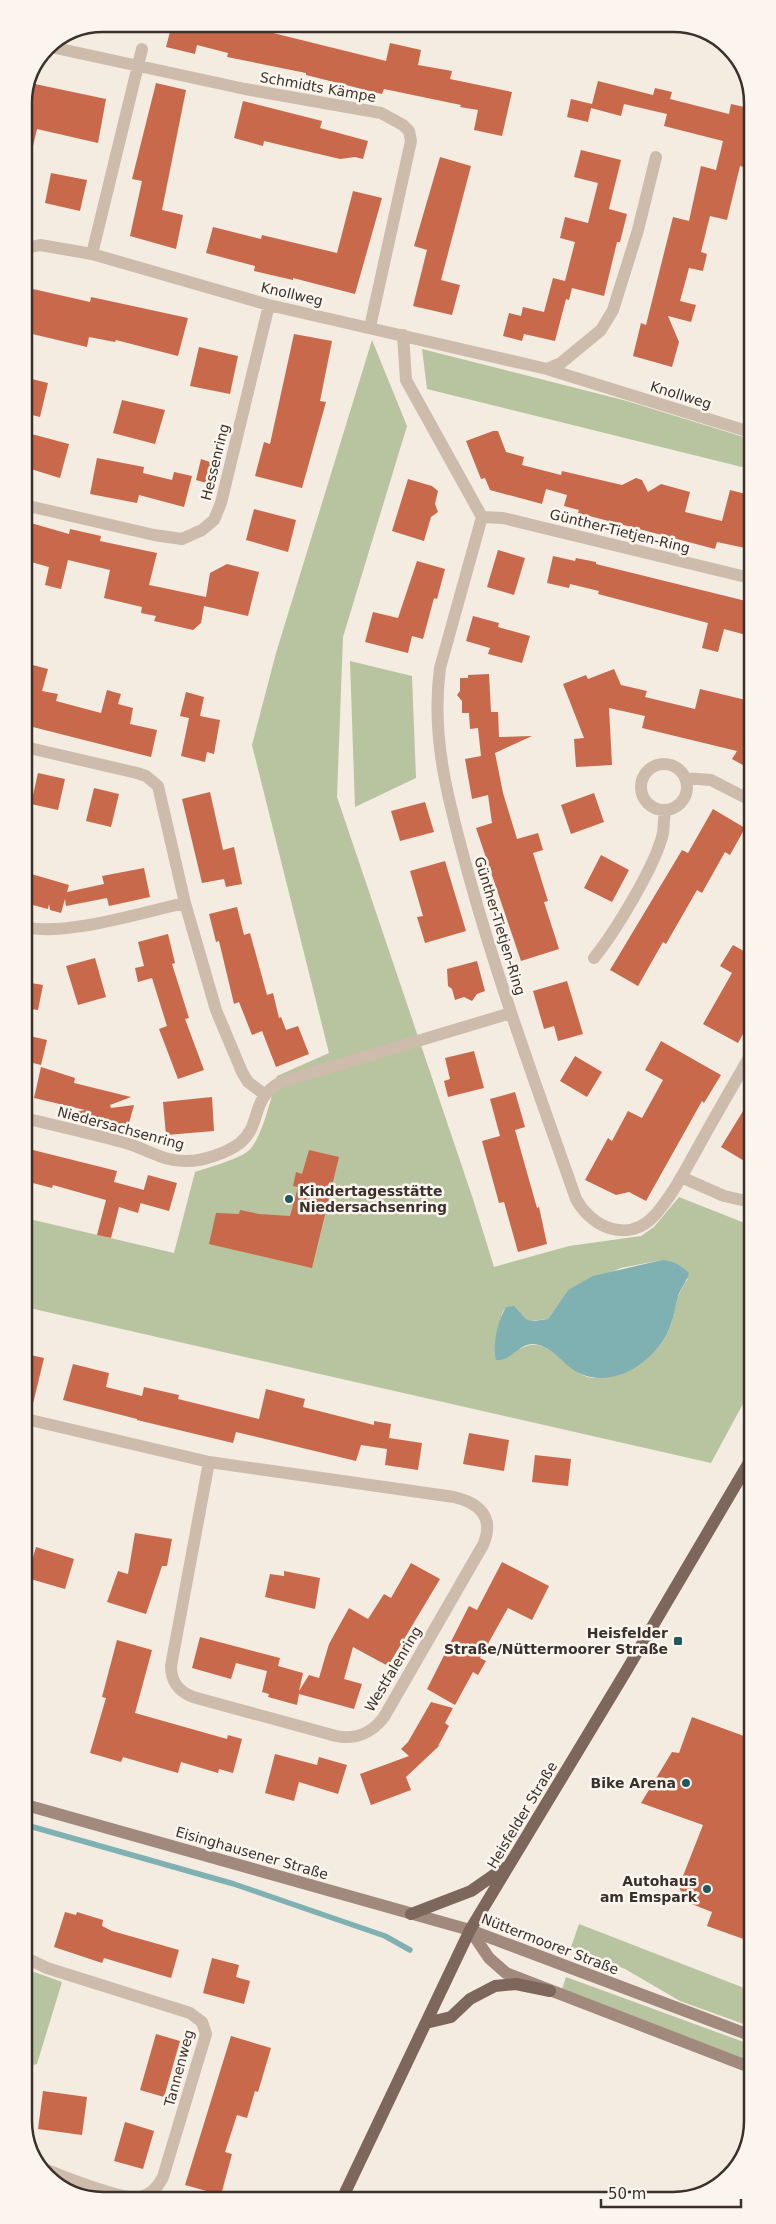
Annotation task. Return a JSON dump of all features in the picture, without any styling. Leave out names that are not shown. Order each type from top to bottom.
[{"type":"main road","name":"Heisfelder Straße","points":[[346,2191],[470,1930],[625,1673],[744,1470]]},
{"type":"main road","points":[[411,1914],[471,1891],[509,1866]]},
{"type":"main road","points":[[426,2023],[451,2017],[470,1999],[496,1986],[516,1984],[550,1991]]},
{"type":"street","name":"Schmidts Kämpe","points":[[58,49],[245,89],[381,113],[403,125],[409,132],[412,141],[370,327]]},
{"type":"street","points":[[92,254],[142,49]]},
{"type":"street","points":[[547,369],[561,363],[601,330],[614,310],[638,230],[656,158]]},
{"type":"street","name":"Knollweg","points":[[32,246],[56,247],[92,254],[269,305],[403,334],[547,369],[744,430]]},
{"type":"street","name":"Hessenring","points":[[32,507],[154,535],[182,539],[202,530],[214,520],[221,504],[269,305]]},
{"type":"street","points":[[403,334],[406,380],[482,517]]},
{"type":"street","name":"Günther-Tietjen-Ring","points":[[744,577],[503,518],[482,517],[440,668],[437,725],[445,789],[491,956],[576,1199],[590,1218],[607,1228],[620,1230],[638,1227],[655,1216],[681,1177],[744,1066]]},
{"type":"street","points":[[32,749],[137,773],[153,781],[161,791],[185,903],[220,1019],[242,1072],[248,1082],[264,1094],[281,1082],[511,1013]]},
{"type":"street","points":[[663,764],[676,768],[685,778],[685,795],[680,803],[673,808],[658,809],[646,801],[641,788],[645,774],[650,769],[663,764]]},
{"type":"street","points":[[685,778],[701,777],[711,780],[744,797]]},
{"type":"street","points":[[594,958],[608,941],[656,854],[663,832],[665,810]]},
{"type":"street","points":[[32,928],[62,930],[185,903]]},
{"type":"street","name":"Niedersachsenring","points":[[32,1120],[130,1145],[161,1157],[185,1162],[194,1161],[228,1150],[241,1142],[252,1129],[264,1094]]},
{"type":"street","points":[[681,1177],[724,1196],[744,1200]]},
{"type":"street","name":"Westfalenring","points":[[32,1420],[209,1462],[454,1497],[471,1503],[484,1513],[488,1526],[483,1544],[384,1717],[367,1732],[353,1737],[336,1736],[193,1697],[185,1694],[174,1684],[171,1666],[209,1462]]},
{"type":"street","name":"Eisinghausener Straße","points":[[32,1808],[470,1930]]},
{"type":"street","name":"Nüttermoorer Straße","points":[[470,1930],[496,1966],[506,1973],[744,2065]]},
{"type":"street","name":"Nüttermoorer Straße","points":[[470,1930],[744,2033]]},
{"type":"street","name":"Tannenweg","points":[[32,1961],[47,1968],[190,2013],[202,2022],[206,2034],[163,2177],[152,2191]]},
{"type":"street","name":"Tannenweg","points":[[56,2174],[109,2191]]},
{"type":"green space","points":[[372,340],[407,426],[343,637],[337,797],[473,1199],[494,1267],[569,1246],[641,1236],[654,1227],[679,1197],[744,1222],[744,1402],[711,1463],[32,1309],[32,1220],[174,1253],[195,1172],[247,1152],[262,1128],[277,1076],[329,1053],[252,745],[276,653]],"holes":[[[662,1260],[688,1279],[684,1284],[671,1325],[659,1346],[642,1362],[620,1373],[597,1378],[587,1377],[577,1372],[550,1350],[541,1346],[531,1345],[520,1349],[495,1344],[502,1313],[506,1307],[519,1311],[522,1318],[529,1321],[548,1319],[568,1290],[621,1268]]]},
{"type":"green space","points":[[422,349],[627,401],[744,437],[744,468],[427,389]]},
{"type":"green space","points":[[350,661],[412,676],[416,778],[355,807]]},
{"type":"green space","points":[[579,1924],[744,1988],[744,2024],[680,2001],[625,1969],[571,1947]]},
{"type":"green space","points":[[32,1971],[62,1982],[37,2064],[32,2065]]},
{"type":"green space","points":[[566,1977],[744,2042],[744,2059],[562,1989]]},
{"type":"water","points":[[662,1260],[677,1264],[689,1273],[679,1294],[671,1323],[664,1339],[646,1360],[634,1368],[621,1374],[594,1378],[575,1371],[547,1349],[533,1344],[523,1346],[506,1358],[496,1360],[497,1333],[500,1319],[506,1307],[514,1306],[530,1321],[548,1319],[568,1290],[593,1276]]},
{"type":"building","points":[[170,33],[273,33],[386,61],[390,43],[421,50],[418,65],[452,71],[450,79],[512,92],[502,136],[474,130],[478,110],[460,107],[461,105],[384,89],[382,94],[306,75],[306,73],[227,57],[228,53],[197,45],[195,54],[166,47]]},
{"type":"building","points":[[598,81],[653,95],[655,88],[672,92],[670,99],[729,114],[731,104],[744,107],[744,167],[740,166],[727,220],[710,216],[701,252],[707,254],[703,271],[689,268],[680,301],[696,305],[691,322],[668,316],[679,342],[672,367],[633,356],[641,323],[646,325],[673,217],[689,221],[701,166],[716,170],[723,141],[664,126],[667,114],[624,104],[621,116],[591,108],[588,122],[567,117],[571,99],[592,104]]},
{"type":"building","points":[[156,83],[186,90],[162,210],[183,215],[176,249],[130,236],[142,181],[132,179]]},
{"type":"building","points":[[36,84],[106,99],[98,143],[37,129],[32,150],[32,104]]},
{"type":"building","points":[[243,101],[322,121],[320,128],[368,141],[363,159],[355,157],[340,159],[264,141],[263,146],[234,138]]},
{"type":"building","points":[[581,150],[621,160],[609,209],[627,214],[620,242],[617,242],[604,296],[572,288],[569,300],[566,299],[555,341],[524,334],[522,341],[503,336],[509,313],[521,316],[523,307],[544,312],[553,278],[565,281],[575,242],[560,238],[565,217],[588,223],[598,183],[574,177]]},
{"type":"building","points":[[440,157],[471,166],[441,280],[460,285],[452,315],[413,306],[427,250],[414,246]]},
{"type":"building","points":[[51,173],[87,180],[80,211],[45,203]]},
{"type":"building","points":[[353,191],[382,198],[355,294],[293,278],[293,280],[254,271],[255,266],[206,253],[213,227],[261,239],[262,235],[337,253]]},
{"type":"building","points":[[33,289],[90,302],[91,297],[188,318],[178,356],[116,340],[115,342],[89,337],[87,347],[32,334]]},
{"type":"building","points":[[294,334],[332,341],[320,401],[326,402],[302,488],[255,476],[264,442],[270,444]]},
{"type":"building","points":[[199,347],[238,356],[230,394],[190,386]]},
{"type":"building","points":[[32,379],[48,383],[40,417],[32,415]]},
{"type":"building","points":[[122,400],[165,410],[155,444],[113,433]]},
{"type":"building","points":[[498,431],[506,452],[524,457],[522,465],[561,475],[562,471],[622,485],[636,478],[642,480],[648,492],[661,484],[690,492],[685,512],[722,521],[730,490],[744,494],[744,548],[717,542],[715,549],[578,513],[579,510],[564,506],[567,495],[546,489],[542,504],[490,490],[485,478],[481,479],[466,441]]},
{"type":"building","points":[[32,434],[69,444],[60,478],[32,469]]},
{"type":"building","points":[[97,458],[144,467],[143,473],[172,480],[174,472],[192,476],[184,507],[139,495],[137,503],[90,494]]},
{"type":"building","points":[[201,459],[216,464],[210,484],[196,480]]},
{"type":"building","points":[[408,479],[432,486],[438,491],[435,504],[438,512],[431,517],[424,541],[392,531]]},
{"type":"building","points":[[254,509],[296,520],[288,552],[246,540]]},
{"type":"building","points":[[32,523],[69,534],[70,529],[101,536],[100,541],[157,553],[149,585],[206,597],[210,573],[227,564],[259,572],[248,616],[204,606],[201,623],[193,630],[154,621],[156,616],[141,613],[142,607],[104,598],[110,570],[68,560],[61,589],[45,585],[49,567],[32,562]]},
{"type":"building","points":[[498,550],[525,558],[514,595],[487,587]]},
{"type":"building","points":[[553,556],[575,561],[576,558],[744,601],[744,634],[724,629],[718,652],[702,648],[708,623],[598,594],[599,591],[570,584],[569,588],[547,583]]},
{"type":"building","points":[[417,561],[445,569],[437,599],[434,598],[423,639],[412,636],[408,653],[365,642],[373,612],[398,618]]},
{"type":"building","points":[[473,616],[499,623],[498,627],[530,636],[522,663],[488,654],[490,648],[466,641]]},
{"type":"building","points":[[32,665],[48,669],[42,691],[58,694],[56,701],[101,713],[107,690],[121,694],[118,704],[133,708],[130,724],[157,730],[151,757],[32,727]]},
{"type":"building","points":[[614,669],[621,685],[647,691],[645,697],[695,709],[700,689],[744,700],[744,766],[732,759],[737,751],[642,728],[645,716],[609,708],[612,765],[576,767],[574,739],[584,738],[563,684],[586,675],[588,679]]},
{"type":"building","points":[[489,674],[491,712],[498,712],[499,737],[532,736],[495,753],[503,793],[517,839],[538,833],[543,850],[533,853],[548,901],[544,902],[559,949],[521,961],[476,828],[492,823],[488,795],[472,799],[465,759],[481,756],[478,728],[470,729],[469,713],[462,713],[462,701],[457,695],[460,691],[460,678],[468,678],[468,675]]},
{"type":"building","points":[[186,692],[204,697],[200,716],[220,720],[214,754],[207,752],[205,762],[181,756],[189,718],[180,716]]},
{"type":"building","points":[[38,773],[65,779],[58,810],[32,804]]},
{"type":"building","points":[[94,788],[119,794],[111,827],[86,821]]},
{"type":"building","points":[[210,792],[223,850],[234,847],[242,884],[226,887],[224,879],[202,883],[182,799]]},
{"type":"building","points":[[594,793],[604,822],[571,834],[561,805]]},
{"type":"building","points":[[425,802],[434,832],[400,841],[391,811]]},
{"type":"building","points":[[713,809],[744,827],[730,855],[725,852],[702,893],[697,890],[666,944],[663,942],[638,986],[610,970],[682,850],[688,853]]},
{"type":"building","points":[[601,855],[629,870],[612,902],[584,888]]},
{"type":"building","points":[[445,861],[466,931],[425,943],[417,917],[423,916],[410,871]]},
{"type":"building","points":[[144,868],[150,897],[109,906],[107,898],[66,906],[65,899],[61,913],[50,910],[49,904],[48,909],[32,905],[32,874],[69,885],[67,892],[104,884],[102,876]]},
{"type":"building","points":[[237,907],[244,935],[250,933],[267,995],[273,993],[279,1018],[281,1017],[286,1030],[298,1026],[309,1054],[276,1067],[262,1031],[252,1035],[239,1002],[234,1004],[219,941],[216,942],[209,914]]},
{"type":"building","points":[[168,934],[175,963],[172,964],[189,1018],[185,1019],[204,1070],[178,1079],[159,1029],[167,1026],[152,978],[138,982],[135,968],[144,966],[138,942]]},
{"type":"building","points":[[733,945],[744,951],[744,1032],[738,1043],[703,1024],[732,973],[720,966]]},
{"type":"building","points":[[95,958],[106,997],[78,1005],[66,966]]},
{"type":"building","points":[[477,961],[485,991],[477,994],[472,1001],[464,997],[455,1000],[452,989],[448,986],[447,969]]},
{"type":"building","points":[[567,981],[583,1034],[558,1041],[554,1026],[544,1029],[533,991]]},
{"type":"building","points":[[32,983],[43,985],[38,1010],[32,1009]]},
{"type":"building","points":[[32,1036],[47,1040],[41,1065],[32,1063]]},
{"type":"building","points":[[661,1041],[721,1075],[704,1103],[702,1101],[646,1201],[629,1192],[616,1195],[585,1180],[608,1138],[612,1141],[628,1111],[642,1118],[663,1080],[645,1070]]},
{"type":"building","points":[[474,1051],[484,1088],[448,1097],[444,1081],[450,1079],[445,1058]]},
{"type":"building","points":[[575,1056],[602,1072],[587,1097],[560,1081]]},
{"type":"building","points":[[41,1067],[75,1078],[74,1083],[131,1097],[110,1105],[111,1108],[134,1105],[128,1127],[74,1113],[85,1110],[34,1098]]},
{"type":"building","points":[[515,1092],[525,1127],[515,1130],[537,1208],[539,1207],[547,1244],[518,1252],[504,1202],[499,1203],[482,1141],[500,1136],[490,1099]]},
{"type":"building","points":[[212,1097],[214,1131],[166,1135],[163,1102]]},
{"type":"building","points":[[744,1109],[744,1161],[721,1147]]},
{"type":"building","points":[[32,1150],[117,1171],[114,1182],[144,1190],[138,1213],[119,1207],[111,1238],[97,1235],[106,1200],[53,1185],[52,1188],[32,1183]]},
{"type":"building","points":[[309,1150],[339,1157],[312,1268],[209,1244],[216,1213],[239,1214],[240,1210],[259,1214],[290,1216],[298,1187],[293,1186],[296,1172],[302,1174]]},
{"type":"building","points":[[148,1175],[177,1183],[169,1211],[140,1203]]},
{"type":"building","points":[[32,1355],[44,1358],[32,1408]]},
{"type":"building","points":[[73,1364],[109,1373],[106,1387],[142,1396],[144,1387],[179,1395],[178,1399],[259,1419],[266,1389],[305,1399],[303,1407],[374,1425],[374,1421],[391,1424],[389,1438],[422,1443],[418,1470],[385,1465],[387,1449],[361,1445],[356,1461],[236,1432],[233,1443],[63,1400]]},
{"type":"building","points":[[469,1433],[509,1440],[504,1471],[463,1464]]},
{"type":"building","points":[[535,1455],[571,1459],[568,1486],[532,1482]]},
{"type":"building","points":[[135,1533],[172,1539],[167,1566],[162,1566],[146,1614],[107,1602],[118,1571],[128,1574]]},
{"type":"building","points":[[36,1547],[74,1559],[65,1589],[32,1579],[32,1561]]},
{"type":"building","points":[[502,1562],[549,1586],[532,1620],[508,1608],[480,1658],[486,1661],[478,1675],[473,1672],[455,1705],[427,1689],[469,1606],[477,1610]]},
{"type":"building","points":[[411,1563],[440,1579],[388,1666],[353,1647],[344,1679],[362,1684],[354,1709],[299,1694],[297,1705],[268,1697],[269,1694],[262,1692],[267,1671],[236,1663],[231,1679],[192,1668],[200,1637],[280,1658],[278,1666],[303,1673],[299,1691],[309,1675],[319,1678],[329,1644],[349,1608],[368,1619],[384,1594],[391,1598]]},
{"type":"building","points":[[284,1571],[320,1578],[315,1609],[265,1597],[270,1574],[284,1576]]},
{"type":"building","points":[[117,1640],[152,1650],[135,1713],[227,1739],[228,1735],[242,1739],[233,1773],[219,1769],[218,1773],[181,1762],[178,1773],[123,1757],[121,1762],[90,1753],[106,1698],[102,1697]]},
{"type":"building","points":[[431,1702],[453,1708],[445,1723],[449,1726],[438,1746],[440,1745],[406,1777],[411,1790],[371,1805],[360,1774],[409,1756],[401,1749],[408,1742]]},
{"type":"building","points":[[692,1717],[744,1736],[744,1939],[707,1926],[712,1912],[684,1901],[679,1886],[703,1825],[641,1803],[672,1752],[679,1753]]},
{"type":"building","points":[[275,1754],[317,1765],[319,1757],[347,1765],[338,1794],[299,1782],[294,1801],[265,1793]]},
{"type":"building","points":[[65,1912],[76,1915],[77,1912],[103,1920],[102,1926],[112,1931],[179,1950],[171,1978],[104,1958],[102,1963],[54,1947]]},
{"type":"building","points":[[212,1958],[239,1965],[236,1977],[250,1981],[244,2004],[203,1993]]},
{"type":"building","points":[[156,2034],[180,2041],[164,2097],[140,2090]]},
{"type":"building","points":[[231,2036],[271,2048],[258,2092],[255,2091],[247,2118],[237,2115],[225,2152],[232,2154],[222,2191],[207,2191],[185,2185]]},
{"type":"building","points":[[43,2091],[87,2097],[82,2135],[38,2129]]},
{"type":"building","points":[[125,2122],[154,2131],[143,2169],[114,2161]]},
{"type":"waterway","points":[[32,1827],[234,1884],[385,1936],[410,1950]]},
{"type":"place","name":"Kindertagesstätte Niedersachsenring","points":[[289,1199]]},
{"type":"place","name":"Heisfelder Straße/Nüttermoorer Straße","points":[[678,1641]]},
{"type":"place","name":"Bike Arena","points":[[686,1783]]},
{"type":"place","name":"Autohaus am Emspark","points":[[707,1889]]}]
